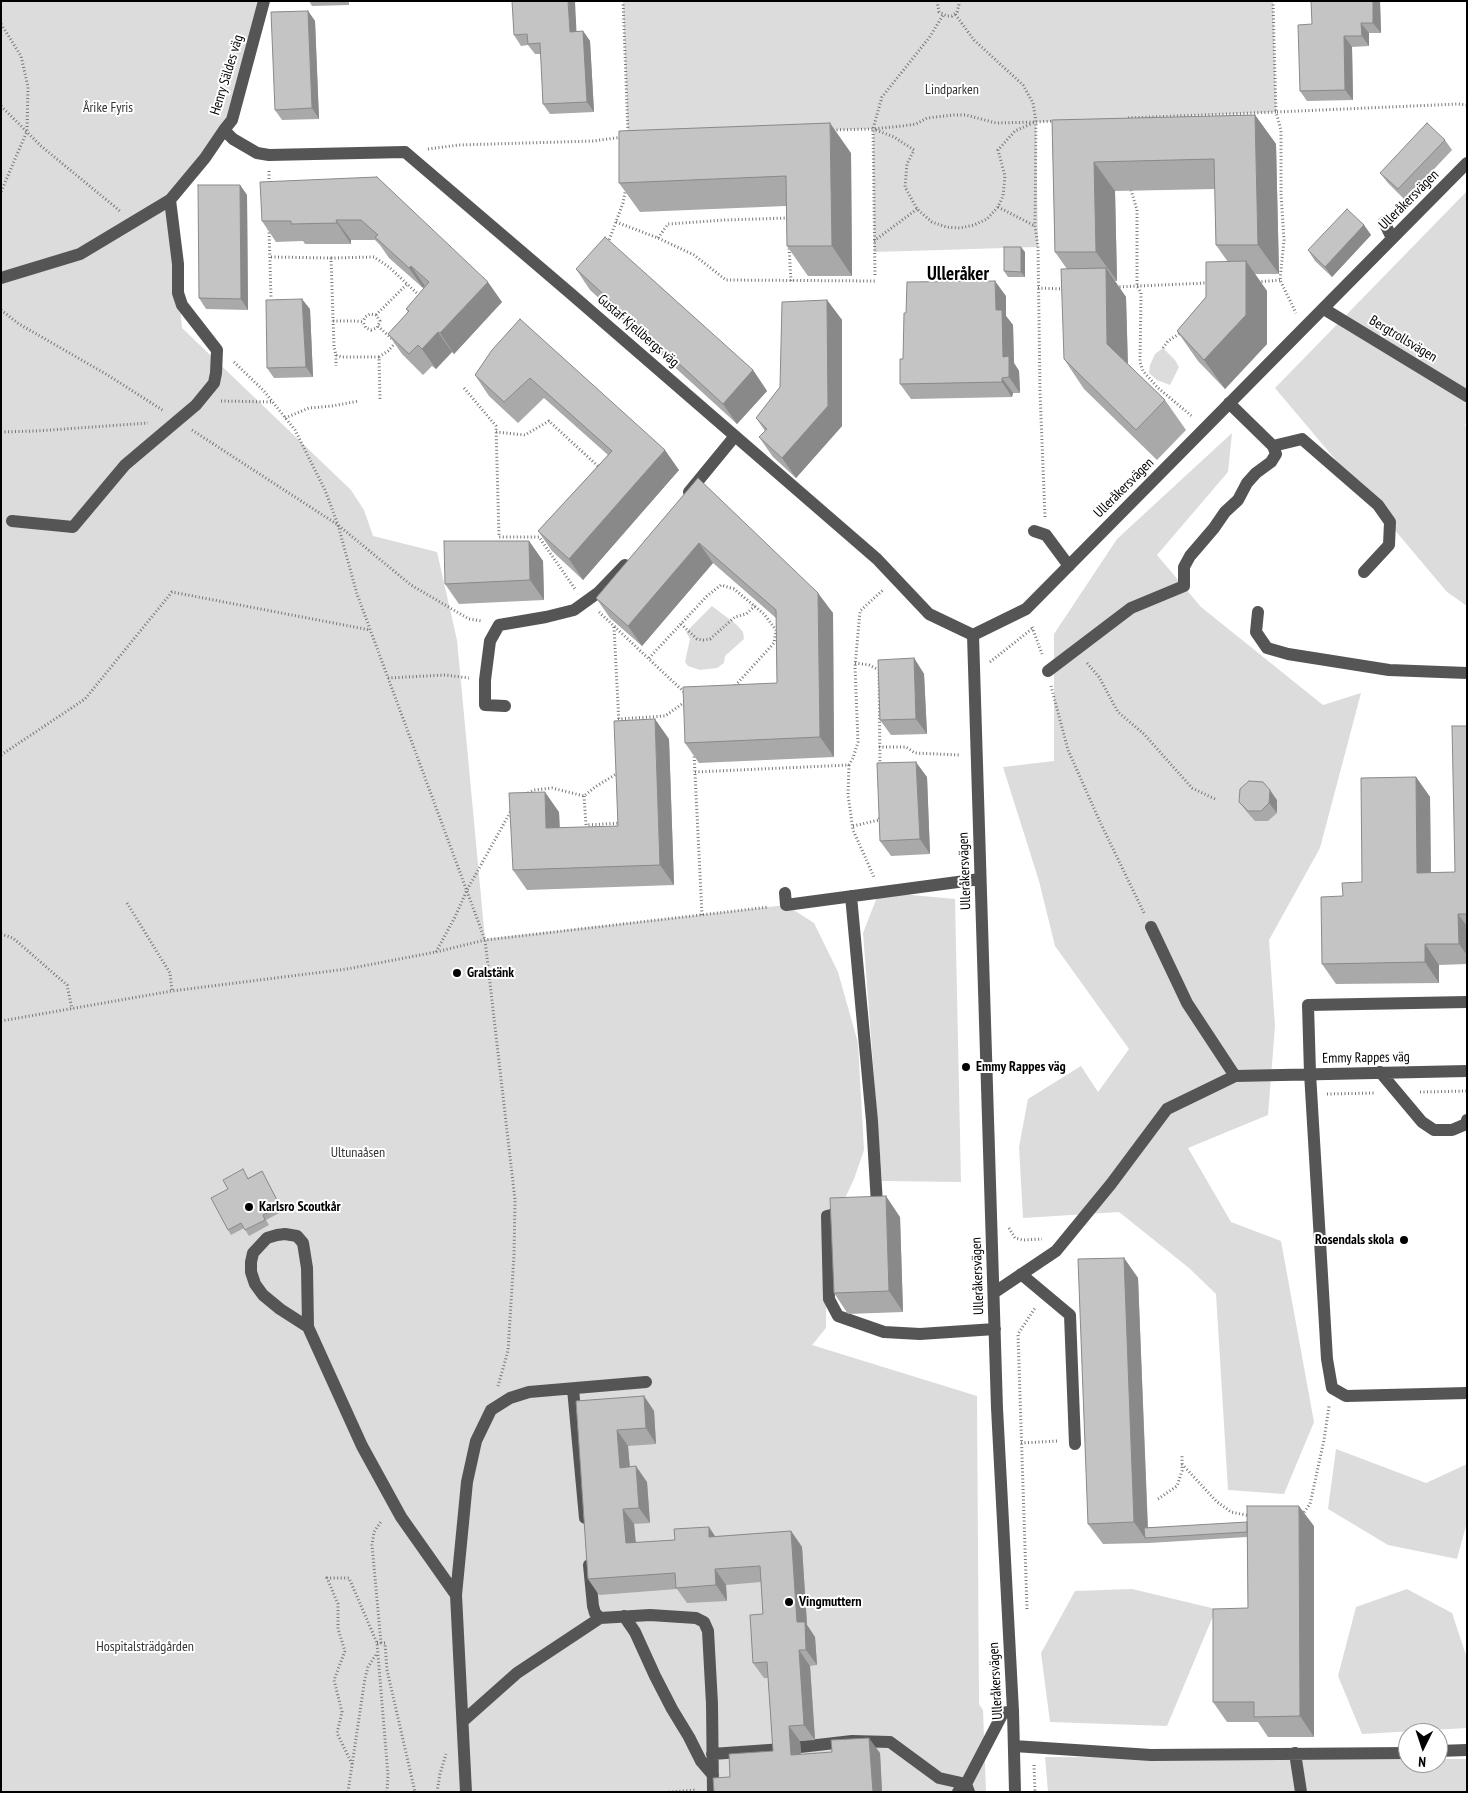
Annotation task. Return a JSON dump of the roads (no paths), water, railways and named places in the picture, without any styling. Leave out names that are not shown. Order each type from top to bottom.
[{"type":"street","name":"Henry Säldes väg","points":[[264,1],[232,120],[224,130],[245,147],[257,153],[269,155],[405,152]]},
{"type":"street","points":[[1,278],[80,254],[170,200],[205,158],[224,130]]},
{"type":"street","name":"Gustaf Kjellbergs väg","points":[[405,152],[877,559],[929,614],[973,635]]},
{"type":"street","name":"Ulleråkersvägen","points":[[1015,1792],[990,1203],[973,635],[1026,609],[1467,163]]},
{"type":"street","points":[[12,521],[73,527],[125,465],[196,405],[214,383],[217,350],[182,305],[178,293],[178,264],[170,200]]},
{"type":"street","points":[[1384,222],[1392,238]]},
{"type":"street","name":"Bergtrollsvägen","points":[[1324,309],[1467,396]]},
{"type":"street","points":[[1048,671],[1131,608],[1184,586],[1184,567],[1190,556],[1225,512],[1238,500],[1247,483],[1271,462],[1276,454],[1273,446],[1229,403]]},
{"type":"street","points":[[680,502],[735,436]]},
{"type":"street","points":[[1273,446],[1302,439],[1378,505],[1390,522],[1389,545],[1364,572]]},
{"type":"street","points":[[1040,533],[1069,566]]},
{"type":"street","points":[[504,706],[485,705],[484,680],[490,641],[499,624],[546,617],[574,610],[599,592],[632,558]]},
{"type":"street","points":[[1258,612],[1256,632],[1267,648],[1288,654],[1389,670],[1467,673]]},
{"type":"street","points":[[785,899],[851,896],[980,879]]},
{"type":"street","points":[[851,896],[872,1121],[876,1204],[827,1216],[829,1299],[838,1316],[884,1332],[920,1334],[995,1330]]},
{"type":"street","points":[[1151,927],[1187,1003],[1235,1076]]},
{"type":"street","points":[[1467,1002],[1308,1005],[1310,1073],[1327,1359],[1332,1388],[1346,1396],[1467,1393]]},
{"type":"street","name":"Emmy Rappes väg","points":[[995,1292],[1056,1251],[1111,1184],[1167,1109],[1235,1076],[1467,1071]]},
{"type":"street","points":[[1380,1072],[1422,1122],[1434,1130],[1452,1130],[1466,1124],[1467,1120]]},
{"type":"street","points":[[308,1327],[280,1309],[263,1295],[255,1284],[250,1262],[253,1253],[268,1238],[277,1234],[297,1236],[303,1243],[307,1268],[308,1327],[362,1446],[396,1508],[435,1568],[456,1595]]},
{"type":"street","points":[[1021,1274],[1070,1315],[1075,1442]]},
{"type":"street","points":[[466,1792],[456,1595],[467,1482],[476,1441],[491,1410],[510,1398],[529,1392],[646,1382]]},
{"type":"street","points":[[573,1389],[586,1530]]},
{"type":"street","points":[[588,1549],[593,1606],[595,1613],[600,1618]]},
{"type":"street","points":[[463,1721],[517,1673],[600,1618],[650,1615],[696,1618],[704,1622],[708,1631],[712,1704],[713,1790]]},
{"type":"street","points":[[624,1616],[635,1632],[672,1709],[689,1736],[701,1761],[713,1775]]},
{"type":"street","points":[[800,1747],[852,1741],[890,1742],[939,1778],[964,1789],[1002,1713],[1013,1711]]},
{"type":"street","points":[[1014,1746],[1152,1755],[1398,1753]]},
{"type":"street","points":[[712,1754],[783,1749]]},
{"type":"street","points":[[1448,1751],[1467,1750]]},
{"type":"street","points":[[1295,1753],[1301,1792]]},
{"type":"place","name":"Gralstänk","points":[[457,973]]},
{"type":"place","name":"Emmy Rappes väg","points":[[966,1067]]},
{"type":"place","name":"Karlsro Scoutkår","points":[[249,1207]]},
{"type":"place","name":"Rosendals skola","points":[[1404,1240]]},
{"type":"place","name":"Vingmuttern","points":[[789,1602]]},
{"type":"district","name":"Ulleråker","points":[[958,275]]},
{"type":"park label","name":"Lindparken","points":[[952,90]]},
{"type":"park label","name":"Årike Fyris","points":[[108,108]]},
{"type":"park label","name":"Ultunaåsen","points":[[358,1153]]},
{"type":"park label","name":"Hospitalsträdgården","points":[[145,1647]]}]
